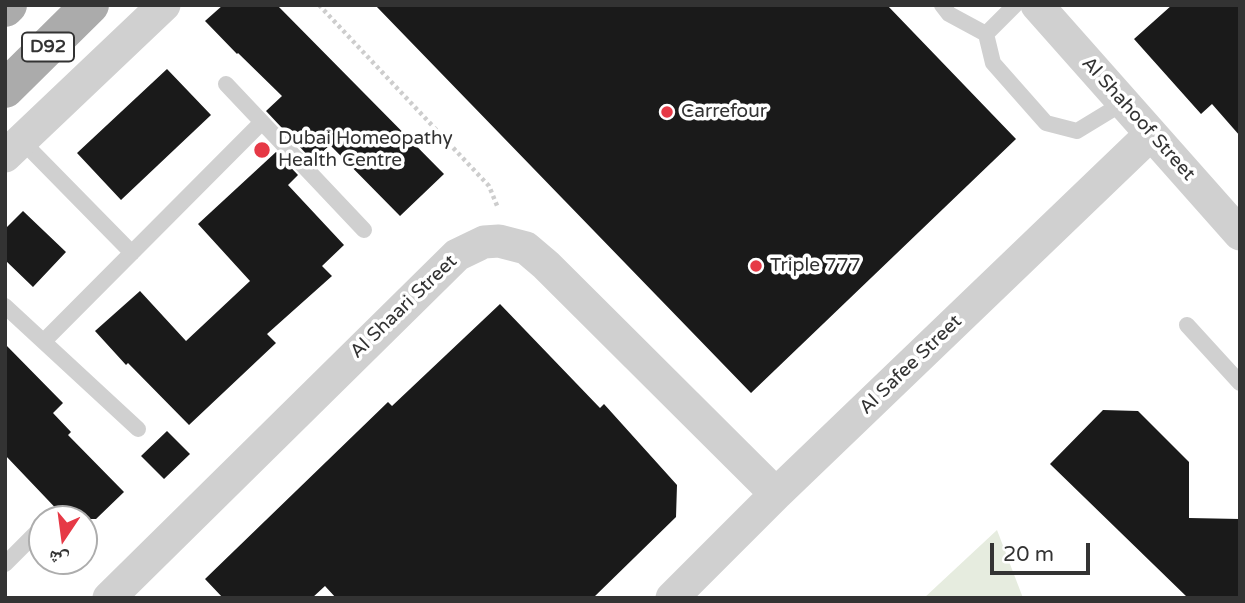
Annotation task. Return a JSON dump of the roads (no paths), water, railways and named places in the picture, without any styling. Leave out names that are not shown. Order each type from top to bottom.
[{"type":"main road","name":"D92","points":[[5,89],[90,5]]},
{"type":"street","points":[[13,148],[164,5]]},
{"type":"street","name":"Al Shahoof Street","points":[[1037,5],[1240,233]]},
{"type":"street","name":"Al Safee Street","points":[[673,598],[776,494],[1151,134]]},
{"type":"street","name":"Al Shaari Street","points":[[108,598],[457,255],[484,242],[499,241],[526,248],[546,265],[776,494]]},
{"type":"lane","points":[[942,5],[949,14],[986,34],[993,63],[1046,122],[1077,131],[1124,103]]},
{"type":"lane","points":[[986,34],[1015,5]]},
{"type":"lane","points":[[226,84],[364,230]]},
{"type":"lane","points":[[44,341],[262,121]]},
{"type":"lane","points":[[13,148],[132,253]]},
{"type":"lane","points":[[5,306],[138,429]]},
{"type":"lane","points":[[1187,325],[1236,373]]},
{"type":"lane","points":[[5,564],[28,541]]},
{"type":"place","name":"Carrefour","points":[[667,112]]},
{"type":"place","name":"Dubai Homeopathy Health Centre","points":[[262,150]]},
{"type":"place","name":"Triple 777","points":[[756,266]]}]
